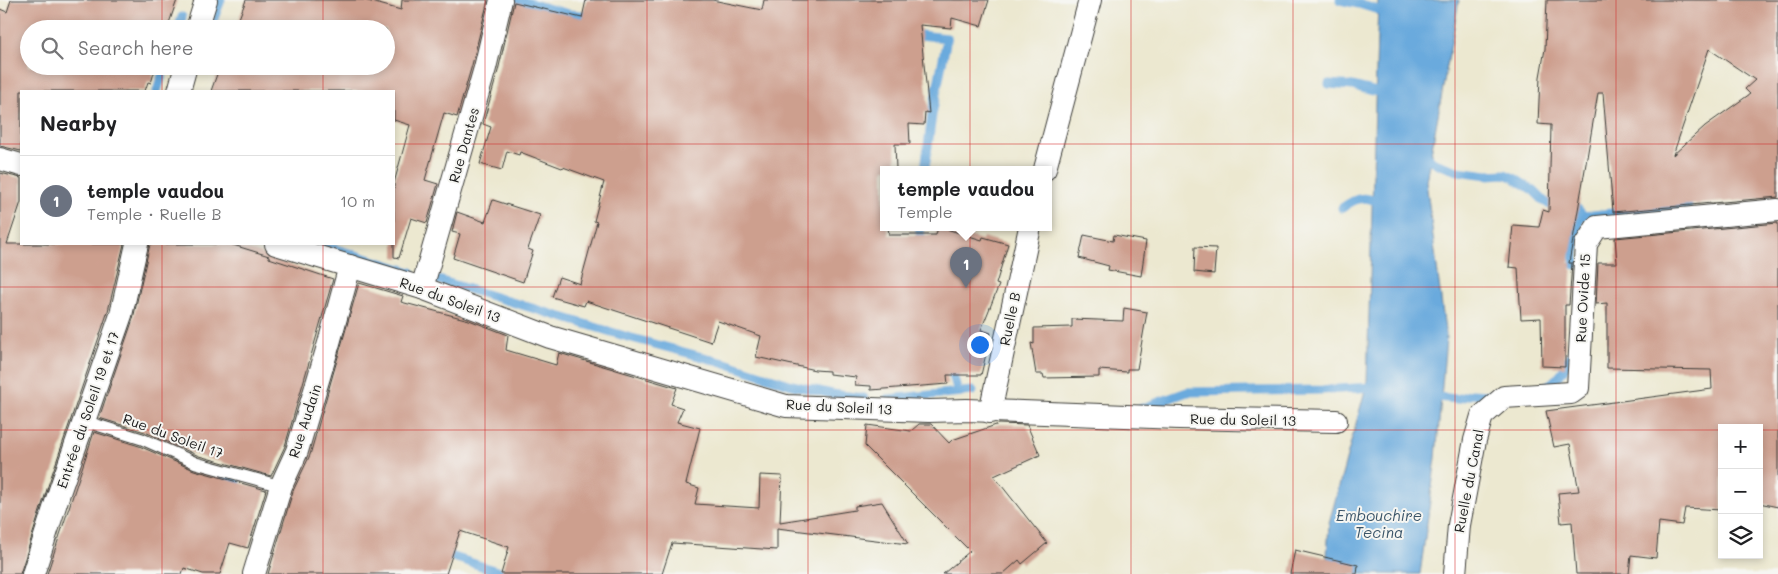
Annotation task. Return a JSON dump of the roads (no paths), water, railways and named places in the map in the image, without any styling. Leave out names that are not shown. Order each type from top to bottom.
[{"type":"street","points":[[200,20],[206,0]]},
{"type":"street","name":"Rue Dantes","points":[[422,288],[485,68],[501,0]]},
{"type":"street","points":[[1046,166],[1090,0]]},
{"type":"street","points":[[179,90],[183,75]]},
{"type":"street","points":[[0,159],[20,165]]},
{"type":"street","name":"Rue Ovide 15","points":[[1504,397],[1571,393],[1578,388],[1586,244],[1597,227],[1778,210]]},
{"type":"street","name":"Ruelle B","points":[[990,412],[1029,231]]},
{"type":"street","name":"Entrée du Soleil 19 et 17","points":[[33,574],[121,315],[137,245]]},
{"type":"street","name":"Rue du Soleil 13","points":[[279,245],[422,288],[550,337],[786,406],[1336,421]]},
{"type":"street","name":"Rue Audain","points":[[254,574],[281,486],[296,451],[330,343],[350,266]]},
{"type":"street","name":"Ruelle du Canal","points":[[1455,574],[1459,525],[1474,440],[1482,416],[1504,397]]},
{"type":"lane","name":"Rue du Soleil 17","points":[[84,421],[142,440],[196,463],[281,486]]},
{"type":"water","name":"Embouchire Tecina","points":[[1378,0],[1459,0],[1426,181],[1446,338],[1436,458],[1420,574],[1326,574],[1329,523],[1367,383]]},
{"type":"waterway","points":[[213,20],[221,0]]},
{"type":"waterway","points":[[518,0],[569,14],[594,16]]},
{"type":"waterway","points":[[1340,0],[1388,13]]},
{"type":"waterway","points":[[911,34],[947,38],[932,115],[925,166]]},
{"type":"waterway","points":[[157,90],[162,75]]},
{"type":"waterway","points":[[1329,84],[1353,86],[1385,94]]},
{"type":"waterway","points":[[1420,154],[1440,165],[1458,171],[1488,175],[1505,174],[1534,191],[1550,205],[1558,205],[1561,202],[1572,203],[1584,216]]},
{"type":"waterway","points":[[1342,208],[1352,201],[1361,198],[1371,199],[1382,204]]},
{"type":"waterway","points":[[1575,265],[1577,230],[1580,218],[1639,210],[1688,207]]},
{"type":"waterway","points":[[920,231],[923,247]]},
{"type":"waterway","points":[[323,245],[411,272]]},
{"type":"waterway","points":[[432,278],[628,337],[725,363],[792,385],[832,394],[864,398]]},
{"type":"waterway","points":[[1543,388],[1561,374],[1572,353]]},
{"type":"waterway","points":[[950,364],[958,392]]},
{"type":"waterway","points":[[1140,409],[1187,392],[1375,388]]},
{"type":"waterway","points":[[887,399],[973,391]]},
{"type":"waterway","points":[[1431,393],[1437,397],[1457,399],[1472,394],[1501,396]]},
{"type":"waterway","points":[[208,470],[237,483]]},
{"type":"waterway","points":[[441,553],[506,574]]},
{"type":"place","name":"temple vaudou","points":[[966,288]]}]
